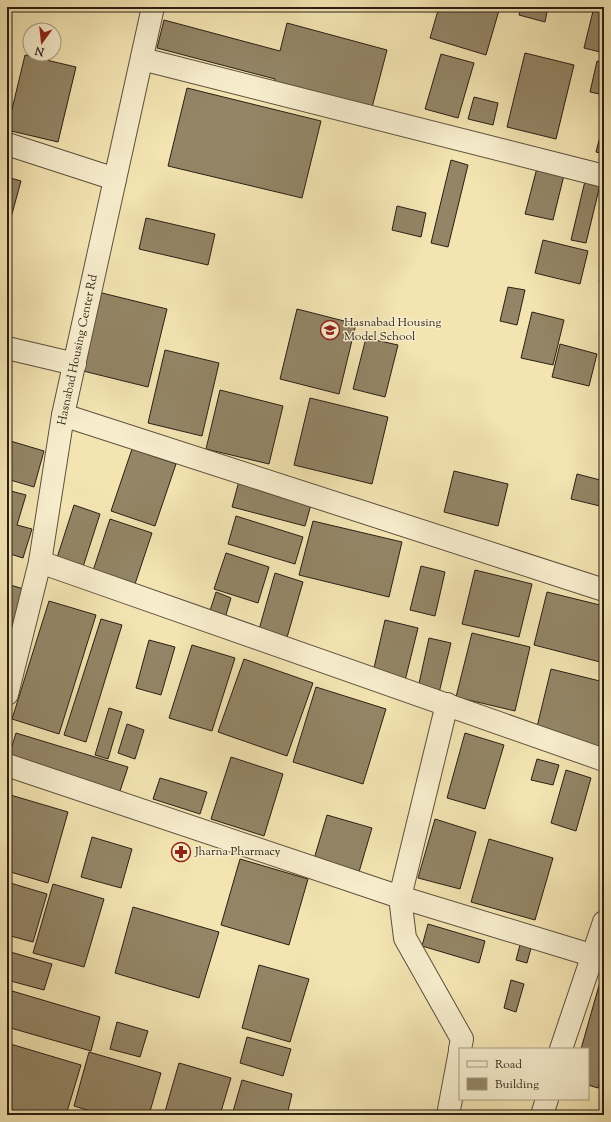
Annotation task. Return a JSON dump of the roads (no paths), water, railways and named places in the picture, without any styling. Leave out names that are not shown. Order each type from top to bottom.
[{"type":"street","name":"Hasnabad Housing Center Rd","points":[[7,694],[40,562],[63,415],[153,7]]},
{"type":"street","points":[[142,59],[604,176]]},
{"type":"street","points":[[7,144],[115,179]]},
{"type":"street","points":[[7,348],[75,364]]},
{"type":"street","points":[[63,415],[604,590]]},
{"type":"street","points":[[40,562],[604,760]]},
{"type":"street","points":[[447,704],[400,897],[404,938],[462,1039],[460,1048]]},
{"type":"street","points":[[7,765],[400,897],[598,958]]},
{"type":"street","points":[[561,1048],[598,958],[604,922]]},
{"type":"street","points":[[448,1115],[459,1055]]},
{"type":"street","points":[[542,1115],[547,1100]]},
{"type":"place","name":"Hasnabad Housing Model School","points":[[330,330]]},
{"type":"place","name":"Jharna Pharmacy","points":[[181,852]]}]
